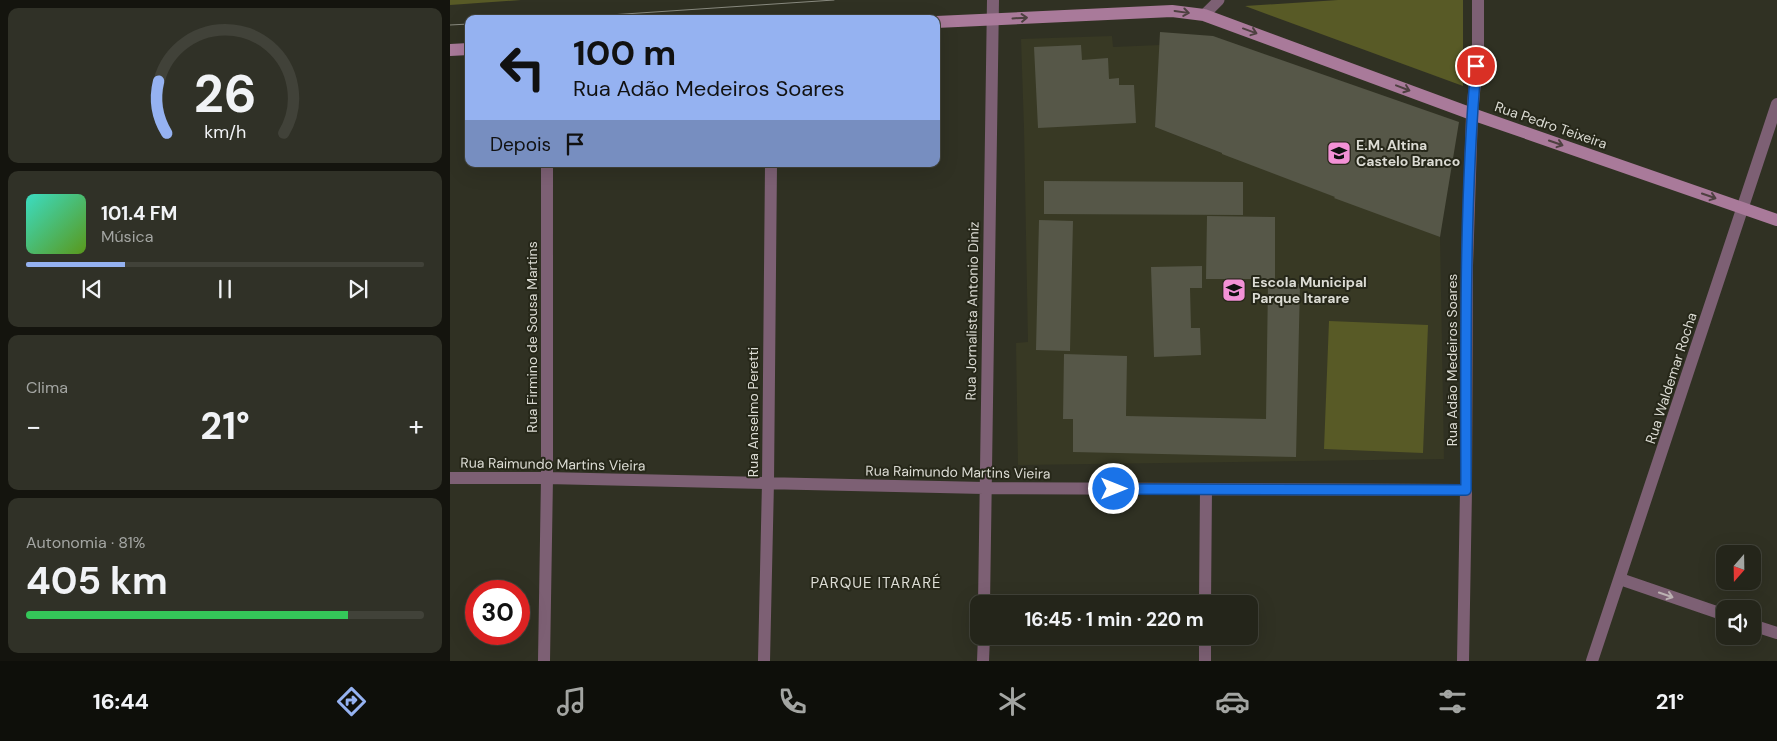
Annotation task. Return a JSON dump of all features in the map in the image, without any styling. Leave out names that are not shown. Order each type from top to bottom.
[{"type":"main road","name":"Rua Pedro Teixeira","points":[[940,22],[1172,10],[1204,15],[1472,114],[1777,220]]},
{"type":"main road","points":[[450,50],[465,49]]},
{"type":"street","name":"Rua Jornalista Antonio Diniz","points":[[984,595],[984,488],[993,0]]},
{"type":"street","name":"Rua Adão Medeiros Soares","points":[[1463,661],[1467,266],[1472,114],[1478,51],[1478,0]]},
{"type":"street","name":"Rua Waldemar Rocha","points":[[1592,661],[1777,104]]},
{"type":"street","name":"Rua Firmino de Sousa Martins","points":[[544,661],[548,167]]},
{"type":"street","name":"Rua Anselmo Peretti","points":[[764,661],[771,167]]},
{"type":"street","name":"Rua Raimundo Martins Vieira","points":[[450,478],[768,482],[984,488],[1466,490]]},
{"type":"street","points":[[1205,595],[1206,489]]},
{"type":"street","points":[[1620,578],[1716,612]]},
{"type":"street","points":[[1761,628],[1777,633]]},
{"type":"street","points":[[983,661],[984,645]]},
{"type":"street","points":[[1205,645],[1205,661]]},
{"type":"lane","points":[[1204,15],[1219,0]]},
{"type":"shaded area","name":"Escola Municipal Parque Itarare","points":[[1112,36],[1113,47],[1160,45],[1155,127],[1440,237],[1444,459],[1018,465],[1016,343],[1028,342],[1021,39]]},
{"type":"green space","points":[[450,0],[521,0],[450,5]]},
{"type":"green space","points":[[1338,0],[1463,0],[1463,86],[1245,6]]},
{"type":"green space","points":[[1329,321],[1428,325],[1423,453],[1324,449]]},
{"type":"building","name":"E.M. Altina Castelo Branco","points":[[1160,32],[1213,36],[1459,122],[1440,237],[1334,198],[1155,127]]},
{"type":"building","points":[[1081,45],[1082,60],[1108,58],[1109,79],[1119,78],[1119,85],[1134,85],[1136,123],[1038,128],[1034,47]]},
{"type":"building","points":[[1044,181],[1243,182],[1243,215],[1044,214]]},
{"type":"building","points":[[1207,216],[1275,217],[1275,279],[1206,279]]},
{"type":"building","points":[[1039,220],[1073,221],[1070,351],[1036,350]]},
{"type":"building","points":[[1202,266],[1202,288],[1190,288],[1191,328],[1200,328],[1201,355],[1154,357],[1151,267]]},
{"type":"building","points":[[1268,284],[1300,284],[1296,457],[1073,452],[1073,419],[1063,419],[1064,354],[1127,356],[1126,416],[1266,419]]},
{"type":"tram line","points":[[610,15],[834,0]]},
{"type":"tram line","points":[[450,25],[465,24]]},
{"type":"place","name":"E.M. Altina Castelo Branco","points":[[1339,153]]},
{"type":"place","name":"Escola Municipal Parque Itarare","points":[[1234,290]]},
{"type":"district","name":"PARQUE ITARARÉ","points":[[876,583]]},
{"type":"route","points":[[1114,489],[1466,490],[1467,266],[1472,114],[1476,66]]}]
